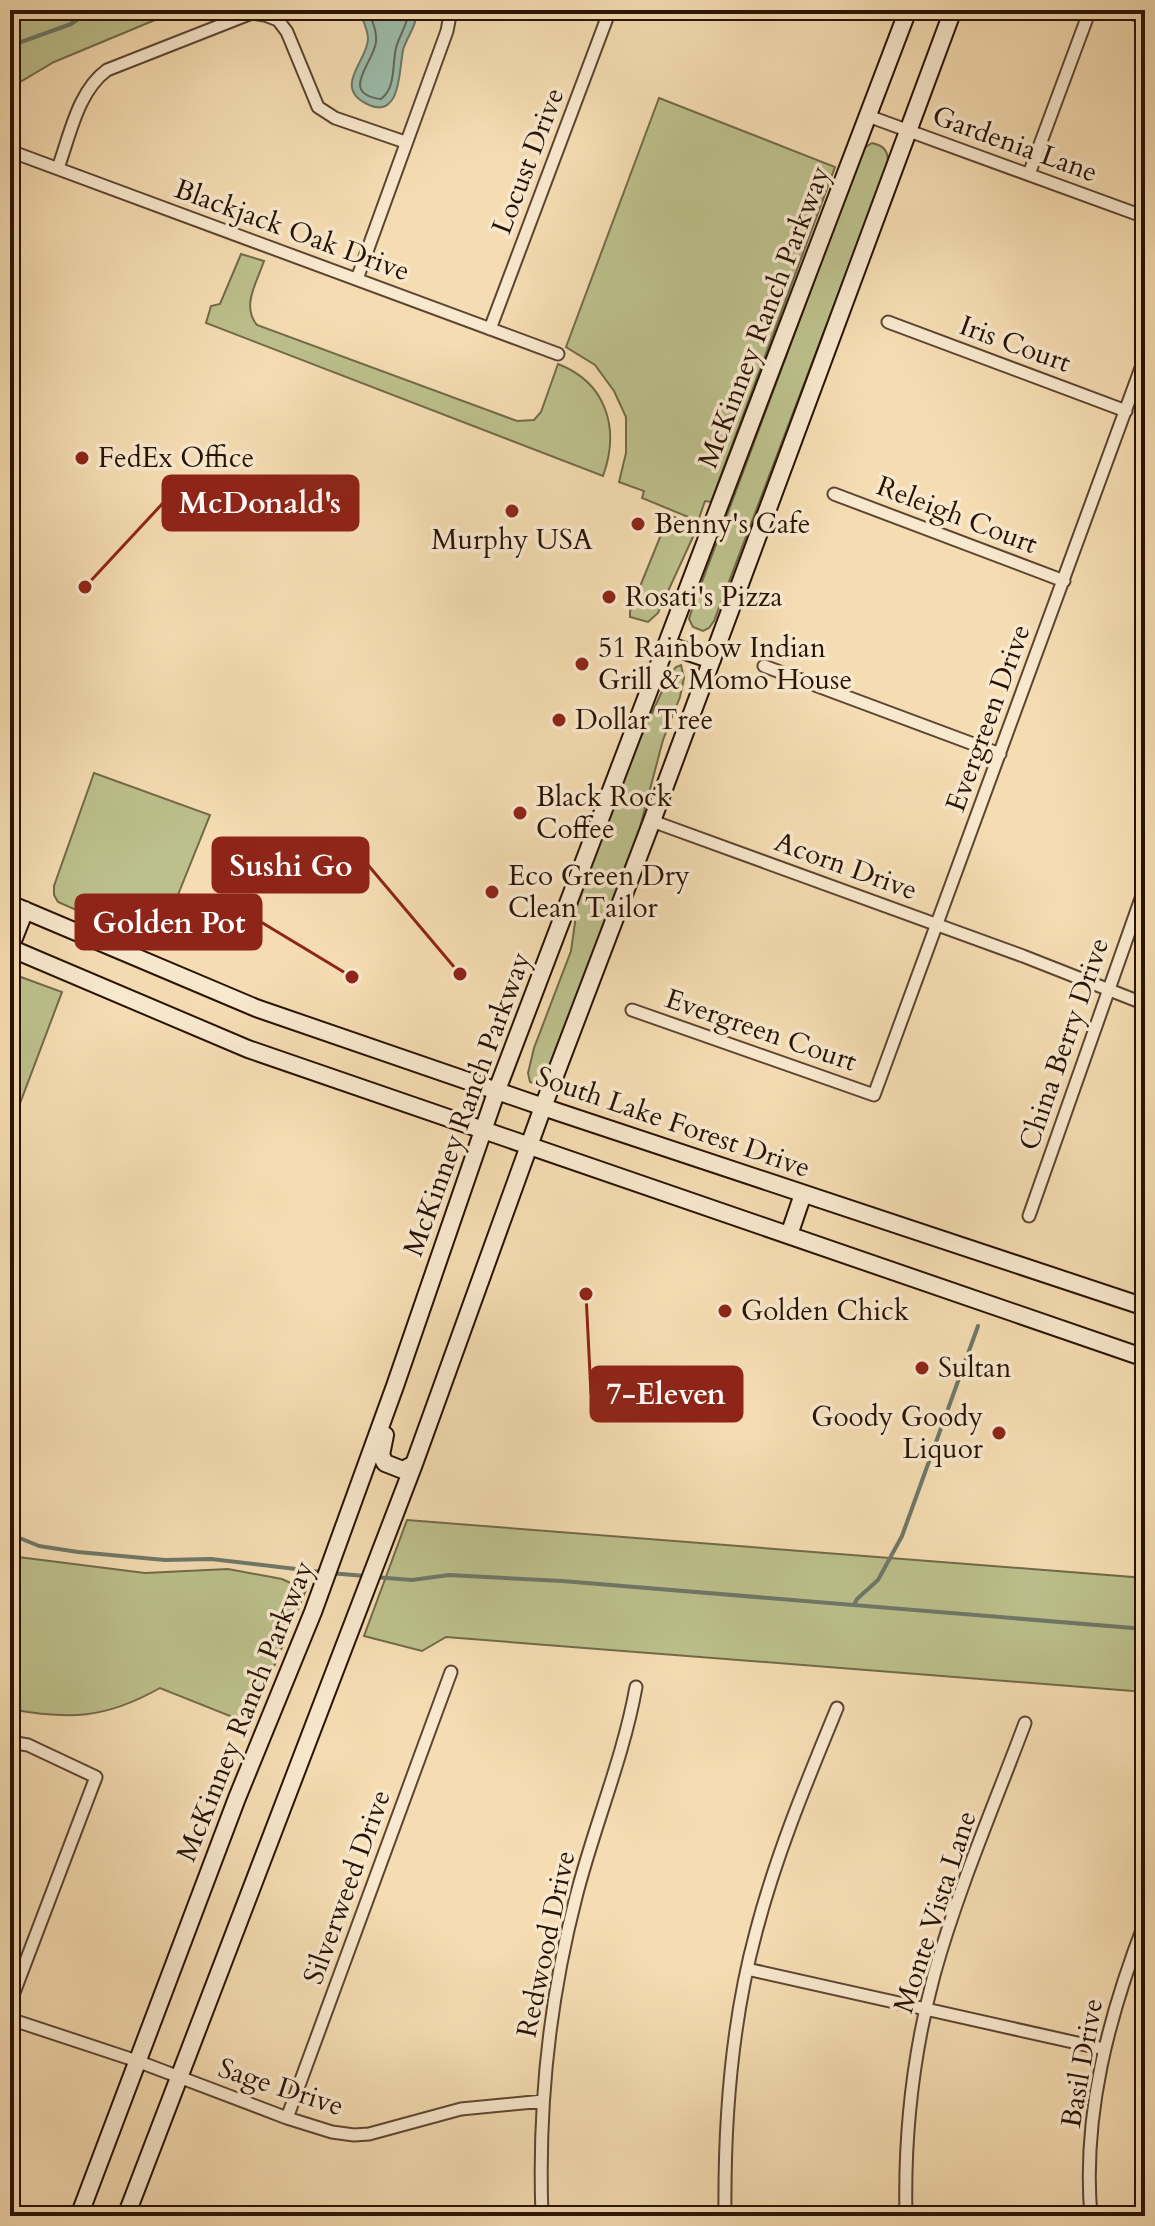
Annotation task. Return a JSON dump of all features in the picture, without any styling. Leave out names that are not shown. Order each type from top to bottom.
[{"type":"main road","name":"McKinney Ranch Parkway","points":[[79,2216],[237,1798],[313,1612],[497,1090],[908,10]]},
{"type":"main road","points":[[126,2216],[414,1464],[543,1107],[953,10]]},
{"type":"main road","points":[[667,645],[712,660]]},
{"type":"main road","points":[[18,907],[10,948],[248,1049],[1145,1358]]},
{"type":"main road","name":"South Lake Forest Drive","points":[[18,907],[256,1008],[1145,1307]]},
{"type":"main road","points":[[789,1235],[803,1194]]},
{"type":"main road","points":[[395,1386],[381,1455],[385,1463],[398,1470],[414,1464]]},
{"type":"street","points":[[357,279],[447,31],[451,10]]},
{"type":"street","name":"Locust Drive","points":[[490,329],[610,10]]},
{"type":"street","points":[[1029,174],[1090,10]]},
{"type":"street","points":[[1123,10],[1145,18]]},
{"type":"street","points":[[58,168],[82,101],[94,79],[107,70],[252,13],[278,20],[287,32],[318,107],[335,118],[405,142]]},
{"type":"street","name":"Gardenia Lane","points":[[868,116],[1145,217]]},
{"type":"street","name":"Blackjack Oak Drive","points":[[10,151],[558,354]]},
{"type":"street","name":"Iris Court","points":[[888,322],[1126,411]]},
{"type":"street","name":"Evergreen Drive","points":[[874,1095],[1145,357]]},
{"type":"street","name":"Releigh Court","points":[[834,494],[1064,581]]},
{"type":"street","points":[[764,666],[1000,754]]},
{"type":"street","name":"Acorn Drive","points":[[652,821],[1023,956],[1145,1004]]},
{"type":"street","name":"China Berry Drive","points":[[1029,1216],[1145,887]]},
{"type":"street","name":"Evergreen Court","points":[[632,1010],[874,1095]]},
{"type":"street","name":"Silverweed Drive","points":[[287,2118],[451,1672]]},
{"type":"street","name":"Redwood Drive","points":[[542,2216],[543,2101],[548,2049],[568,1932],[589,1850],[624,1742],[636,1687]]},
{"type":"street","points":[[725,2216],[726,2115],[747,1969],[776,1863],[837,1708]]},
{"type":"street","name":"Monte Vista Lane","points":[[906,2216],[908,2114],[926,2009],[947,1933],[1025,1723]]},
{"type":"street","points":[[10,1742],[28,1745],[96,1777],[10,2003]]},
{"type":"street","name":"Basil Drive","points":[[1091,2216],[1093,2125],[1104,2049],[1113,2013],[1145,1922]]},
{"type":"street","points":[[747,1969],[1104,2049]]},
{"type":"street","name":"Sage Drive","points":[[10,2019],[137,2061],[332,2132],[369,2134],[461,2109],[543,2101]]},
{"type":"green space","points":[[10,10],[179,10],[54,62],[10,88]]},
{"type":"green space","points":[[659,98],[835,167],[711,502],[705,501],[698,521],[642,498],[644,491],[619,482],[626,453],[626,417],[614,391],[595,365],[566,347]]},
{"type":"green space","points":[[872,143],[884,149],[888,163],[714,621],[703,631],[693,627],[689,619],[693,606],[864,148]]},
{"type":"green space","points":[[241,254],[264,261],[250,302],[252,318],[257,325],[517,421],[534,420],[541,412],[558,364],[575,372],[598,395],[605,410],[610,441],[603,476],[206,323],[211,306],[220,304]]},
{"type":"green space","points":[[669,515],[698,526],[658,613],[648,622],[630,617],[630,611]]},
{"type":"green space","points":[[681,665],[684,678],[680,697],[663,740],[640,827],[549,1069],[536,1084],[530,1082],[528,1073],[534,1048],[571,951],[579,894],[629,763],[669,676]]},
{"type":"green space","points":[[94,773],[210,815],[161,937],[155,944],[131,939],[113,926],[58,902],[54,895],[54,886]]},
{"type":"green space","points":[[10,973],[62,992],[10,1130]]},
{"type":"green space","points":[[407,1520],[1145,1578],[1145,1692],[446,1637],[422,1651],[364,1636]]},
{"type":"green space","points":[[10,1556],[145,1573],[228,1569],[282,1579],[306,1590],[250,1724],[160,1688],[104,1711],[69,1715],[31,1713],[10,1709]]},
{"type":"water","points":[[359,10],[417,10],[403,50],[396,91],[386,106],[367,104],[352,90],[354,73],[368,39]]},
{"type":"waterway","points":[[10,46],[71,24],[91,10]]},
{"type":"waterway","points":[[854,1605],[878,1580],[902,1536],[978,1326]]},
{"type":"waterway","points":[[10,1534],[39,1546],[78,1552],[165,1560],[211,1559],[321,1572]]},
{"type":"waterway","points":[[330,1573],[365,1576]]},
{"type":"waterway","points":[[374,1577],[412,1580],[449,1575],[562,1581],[1145,1629]]},
{"type":"place","name":"FedEx Office","points":[[82,458]]},
{"type":"place","name":"Murphy USA","points":[[512,511]]},
{"type":"place","name":"Benny's Cafe","points":[[638,524]]},
{"type":"place","name":"McDonald's","points":[[85,587]]},
{"type":"place","name":"Rosati's Pizza","points":[[609,597]]},
{"type":"place","name":"51 Rainbow Indian Grill & Momo House","points":[[582,664]]},
{"type":"place","name":"Dollar Tree","points":[[559,720]]},
{"type":"place","name":"Black Rock Coffee","points":[[520,813]]},
{"type":"place","name":"Eco Green Dry Clean Tailor","points":[[492,892]]},
{"type":"place","name":"Sushi Go","points":[[460,974]]},
{"type":"place","name":"Golden Pot","points":[[352,977]]},
{"type":"place","name":"7-Eleven","points":[[586,1294]]},
{"type":"place","name":"Golden Chick","points":[[725,1311]]},
{"type":"place","name":"Sultan","points":[[922,1368]]},
{"type":"place","name":"Goody Goody Liquor","points":[[999,1433]]}]
